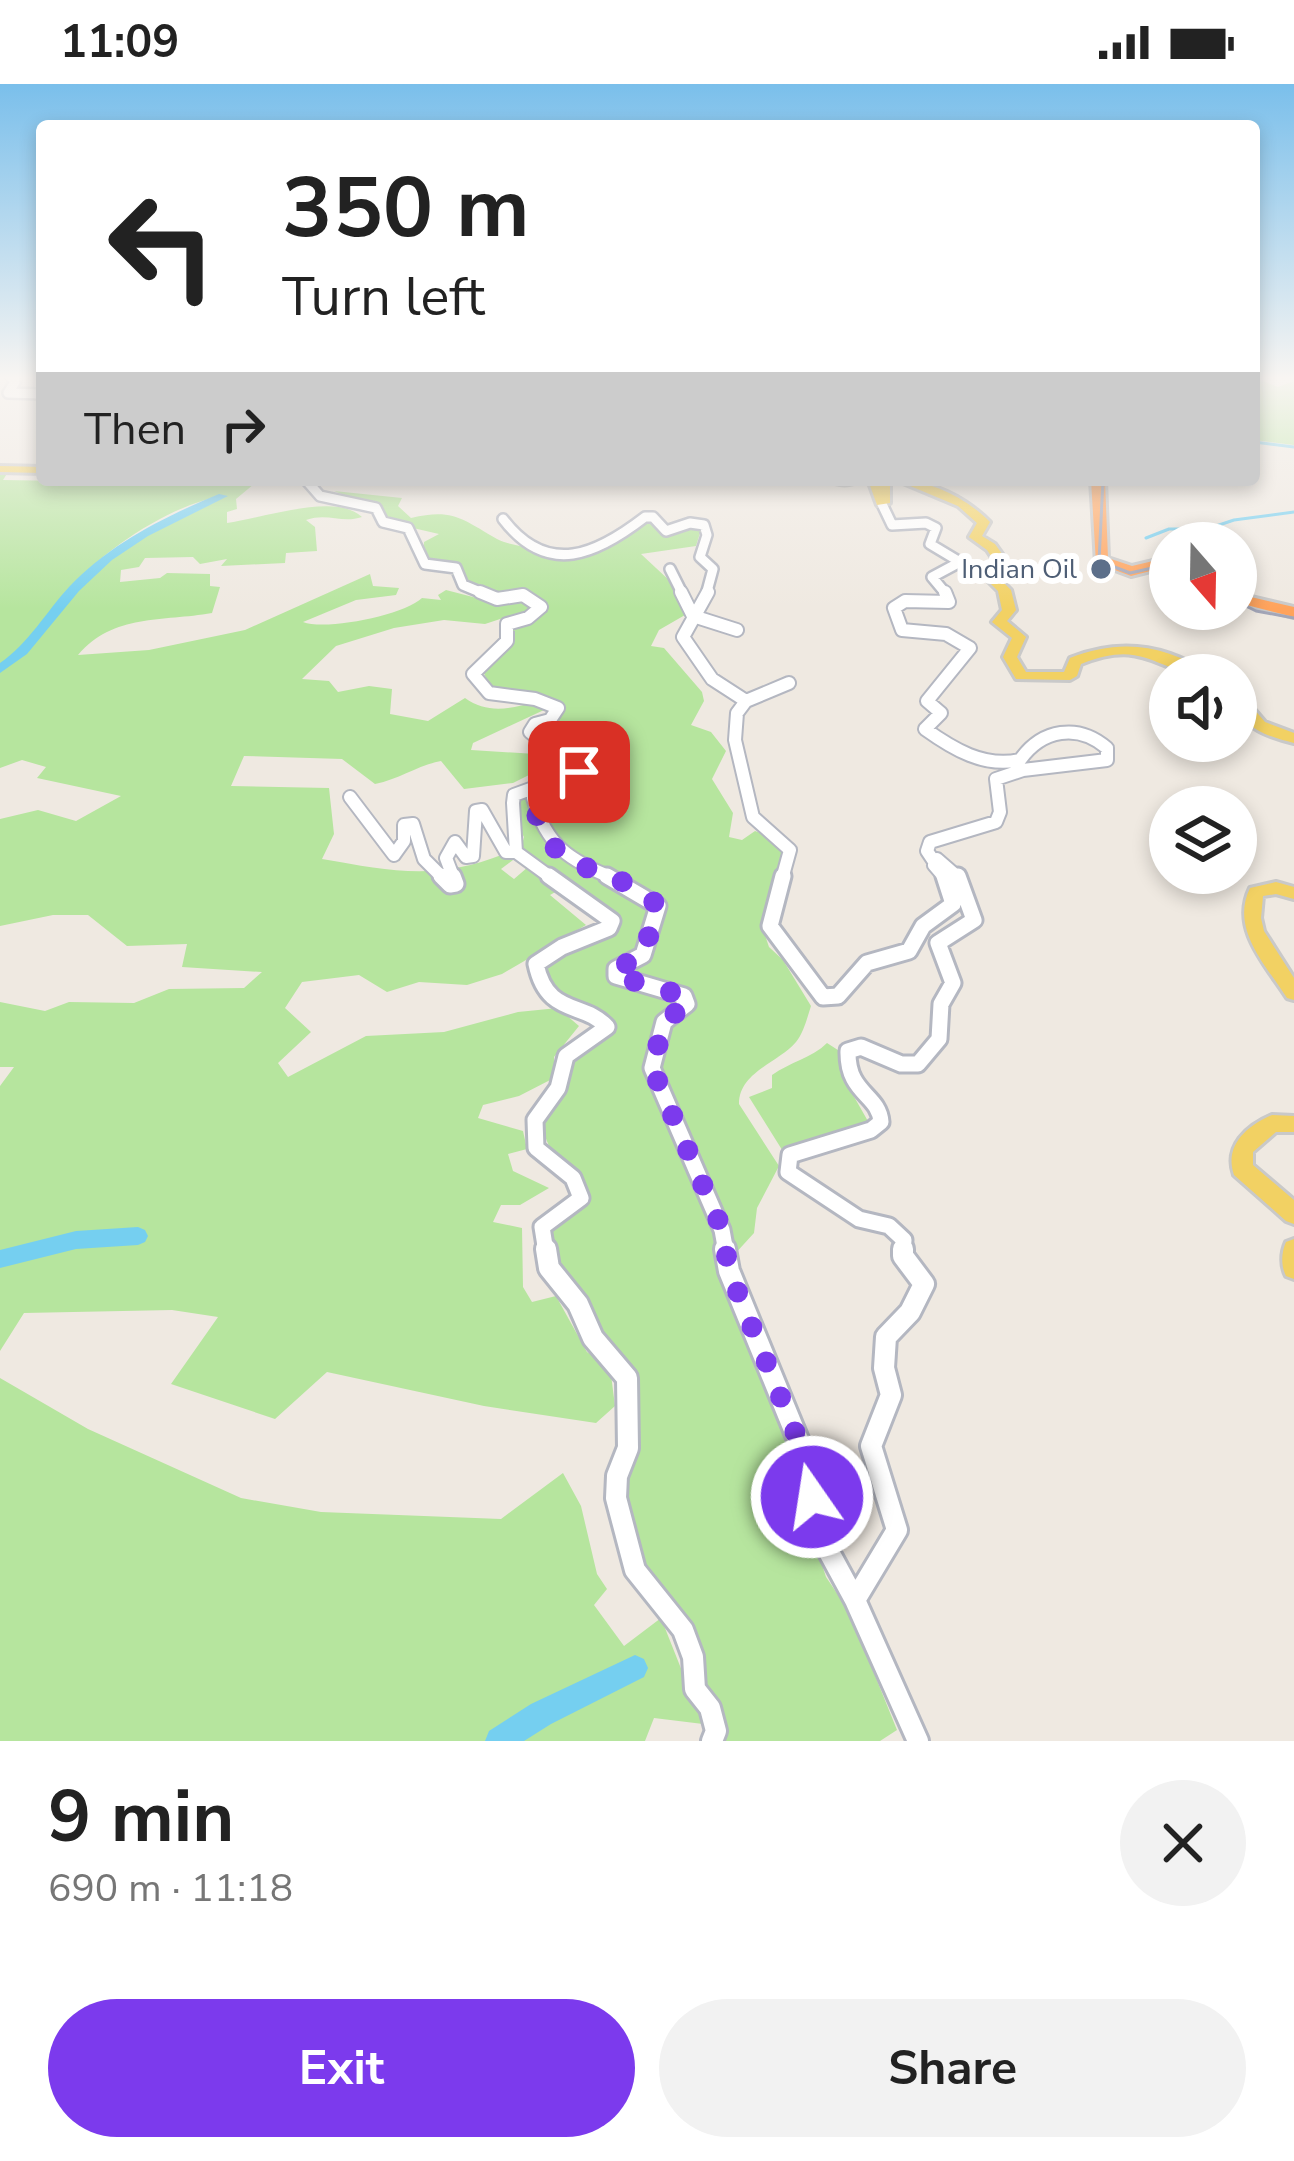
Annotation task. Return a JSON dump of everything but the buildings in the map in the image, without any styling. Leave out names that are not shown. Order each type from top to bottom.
[{"type":"highway","points":[[1098,486],[1101,560],[1131,571],[1149,567]]},
{"type":"highway","points":[[1257,606],[1294,612]]},
{"type":"main road","points":[[0,470],[36,470]]},
{"type":"main road","points":[[876,486],[880,502],[886,500],[885,486]]},
{"type":"main road","points":[[918,486],[962,502],[984,523],[975,537],[992,547],[1006,568],[1007,573],[994,580],[1004,590],[1009,610],[999,622],[1019,637],[1010,657],[1021,676],[1070,676],[1075,661],[1132,647],[1161,654]]},
{"type":"main road","points":[[1257,722],[1264,731],[1294,738]]},
{"type":"main road","points":[[1294,893],[1276,887],[1256,892],[1250,911],[1258,939],[1294,993]]},
{"type":"main road","points":[[1294,1124],[1272,1123],[1242,1149],[1242,1169],[1294,1214]]},
{"type":"main road","points":[[1294,1250],[1294,1269]]},
{"type":"street","points":[[311,486],[320,496],[376,508],[383,522],[413,532],[425,564],[456,568],[463,585],[496,599],[523,596],[541,608],[507,624],[507,641],[473,674],[479,688],[495,698],[532,697],[558,708],[539,731],[544,740],[565,751],[579,772],[578,782],[533,798],[552,850],[658,906],[643,955],[616,969],[616,976],[684,996],[687,1004],[664,1022],[652,1068],[722,1229],[729,1271],[808,1464],[817,1530],[855,1600],[919,1741]]},
{"type":"street","points":[[789,683],[746,700],[737,713],[734,740],[753,817],[790,850],[770,926],[823,997],[838,996],[862,964],[880,953],[909,951],[922,926],[953,904],[949,882],[927,851],[930,842],[996,822],[1000,812],[996,779],[1035,767],[1090,766],[1107,760],[1107,748],[1092,734],[1062,732],[1004,766],[945,744],[925,729],[941,713],[927,701],[970,648],[946,634],[902,630],[893,608],[905,601],[949,602],[932,577],[960,562],[930,544],[937,531],[932,524],[892,525],[880,502]]},
{"type":"street","points":[[503,519],[540,549],[565,557],[606,547],[645,517],[653,517],[666,531],[691,523],[704,525],[707,535],[700,556],[713,569],[713,580],[707,601],[692,616],[683,637],[712,679],[746,700]]},
{"type":"street","points":[[670,569],[692,616],[737,630]]},
{"type":"street","points":[[516,852],[514,795],[569,775],[565,759],[530,732],[536,724],[550,720]]},
{"type":"street","points":[[350,797],[356,809],[371,818],[394,855],[404,841],[404,825],[413,824],[424,859],[450,885],[456,884],[446,858],[455,842],[466,857],[473,856],[476,811],[482,810],[506,852],[516,852],[612,921],[610,928],[562,946],[536,964],[542,986],[552,998],[581,1018],[602,1020],[607,1027],[603,1035],[573,1048],[565,1057],[560,1086],[534,1119],[534,1149],[543,1161],[575,1176],[581,1198],[542,1227],[543,1246],[549,1268],[578,1304],[593,1338],[627,1378],[628,1448],[617,1476],[616,1498],[635,1570],[683,1630],[693,1657],[695,1689],[710,1708],[716,1731],[712,1741]]},
{"type":"street","points":[[855,1600],[897,1530],[871,1446],[891,1395],[880,1362],[887,1330],[920,1302],[924,1284],[903,1256],[904,1240],[889,1226],[860,1219],[788,1172],[790,1155],[871,1130],[881,1122],[880,1109],[855,1090],[847,1071],[848,1051],[861,1047],[901,1064],[917,1064],[939,1039],[941,1004],[953,982],[938,943],[974,920],[959,878],[937,859],[935,863]]},
{"type":"green space","points":[[0,472],[8,472],[3,480],[36,481],[36,486],[252,486],[236,499],[237,509],[227,512],[227,523],[318,507],[350,510],[362,517],[306,520],[315,527],[317,551],[286,553],[285,563],[221,566],[227,559],[200,564],[193,557],[145,558],[139,567],[121,570],[120,582],[167,573],[210,574],[210,586],[220,587],[212,613],[123,626],[107,632],[78,655],[149,650],[245,630],[370,574],[373,586],[399,588],[396,595],[356,600],[303,622],[364,620],[422,598],[441,600],[438,595],[446,590],[496,603],[519,597],[534,608],[485,624],[444,620],[394,628],[336,646],[302,679],[329,681],[338,692],[369,686],[392,689],[390,714],[428,721],[465,698],[490,708],[535,702],[544,710],[473,743],[471,750],[536,754],[539,770],[513,783],[464,789],[441,761],[375,784],[342,759],[244,756],[231,786],[329,788],[334,834],[322,859],[435,871],[504,854],[513,860],[501,869],[514,879],[528,867],[559,890],[550,895],[586,925],[502,974],[467,985],[419,982],[387,992],[359,975],[302,982],[285,1008],[311,1032],[278,1063],[288,1077],[366,1036],[444,1032],[518,1012],[558,1008],[579,1026],[554,1057],[554,1078],[519,1096],[483,1105],[478,1118],[523,1131],[527,1149],[508,1154],[513,1171],[549,1188],[520,1205],[501,1205],[493,1222],[522,1228],[523,1287],[532,1302],[556,1296],[587,1352],[610,1367],[615,1406],[596,1423],[484,1406],[327,1372],[275,1419],[171,1384],[218,1317],[172,1310],[24,1313],[0,1351],[0,1086],[14,1067],[0,1067],[0,1002],[45,1011],[69,1002],[134,1003],[169,989],[244,988],[262,972],[182,967],[187,944],[127,946],[88,915],[53,915],[0,926],[0,819],[38,810],[76,821],[121,796],[37,778],[46,767],[22,760],[0,768],[0,671],[32,644],[117,551],[225,495],[182,508],[119,544],[83,575],[30,640],[0,667]]},
{"type":"green space","points":[[334,491],[402,498],[398,506],[411,518],[457,517],[501,541],[566,559],[609,547],[645,518],[701,530],[696,546],[641,554],[671,582],[685,615],[659,630],[651,646],[664,648],[702,692],[704,701],[691,725],[711,732],[726,751],[712,779],[733,813],[729,837],[742,840],[755,831],[774,840],[786,857],[763,929],[769,947],[783,960],[811,1006],[796,1042],[752,1076],[741,1093],[739,1104],[779,1166],[757,1208],[754,1233],[733,1256],[659,1070],[669,1026],[693,1007],[693,1000],[682,992],[620,974],[646,956],[661,904],[557,848],[538,798],[584,777],[577,758],[544,735],[561,707],[546,696],[493,693],[482,669],[515,638],[512,628],[546,612],[545,603],[496,594],[459,578],[423,557],[424,542],[439,534],[387,522],[382,510]]},
{"type":"green space","points":[[539,725],[540,738],[567,754],[576,775],[574,781],[531,797],[531,813],[550,851],[650,904],[647,936],[613,969],[612,976],[680,1006],[660,1022],[648,1068],[721,1232],[727,1276],[803,1468],[811,1531],[826,1577],[849,1611],[897,1730],[880,1741],[723,1741],[722,1719],[684,1621],[642,1572],[625,1491],[633,1449],[634,1379],[626,1358],[604,1344],[595,1331],[583,1301],[556,1266],[546,1234],[555,1223],[585,1207],[587,1189],[577,1170],[551,1148],[543,1113],[565,1093],[571,1060],[611,1028],[608,1018],[577,1009],[558,997],[540,972],[546,964],[611,934],[618,922],[520,852],[524,837],[514,819],[516,799],[524,791],[571,776],[566,758],[535,737],[534,728]]},
{"type":"green space","points":[[827,1043],[841,1052],[840,1072],[869,1123],[784,1153],[749,1097],[772,1088],[772,1075]]},
{"type":"green space","points":[[0,1378],[88,1429],[241,1498],[321,1512],[501,1519],[563,1473],[581,1506],[597,1574],[607,1589],[594,1605],[624,1646],[661,1618],[703,1724],[654,1718],[645,1741],[509,1741],[640,1667],[635,1666],[539,1713],[496,1741],[0,1741]]},
{"type":"waterway","points":[[0,669],[23,651],[75,588],[108,557],[163,523],[223,496]]},
{"type":"waterway","points":[[1146,538],[1169,529],[1207,529],[1234,520],[1294,512]]},
{"type":"waterway","points":[[0,1259],[76,1240],[138,1236]]},
{"type":"waterway","points":[[499,1741],[541,1714],[635,1668]]},
{"type":"railway","points":[[1103,486],[1099,561],[1130,573],[1149,569]]},
{"type":"railway","points":[[1257,611],[1294,618]]},
{"type":"place","name":"Indian Oil","points":[[1101,569]]},
{"type":"route","points":[[579,772],[578,782],[533,798],[536,815],[552,850],[658,906],[643,955],[616,969],[616,976],[684,996],[687,1004],[664,1022],[652,1068],[722,1229],[729,1271],[808,1464],[812,1497]]}]
